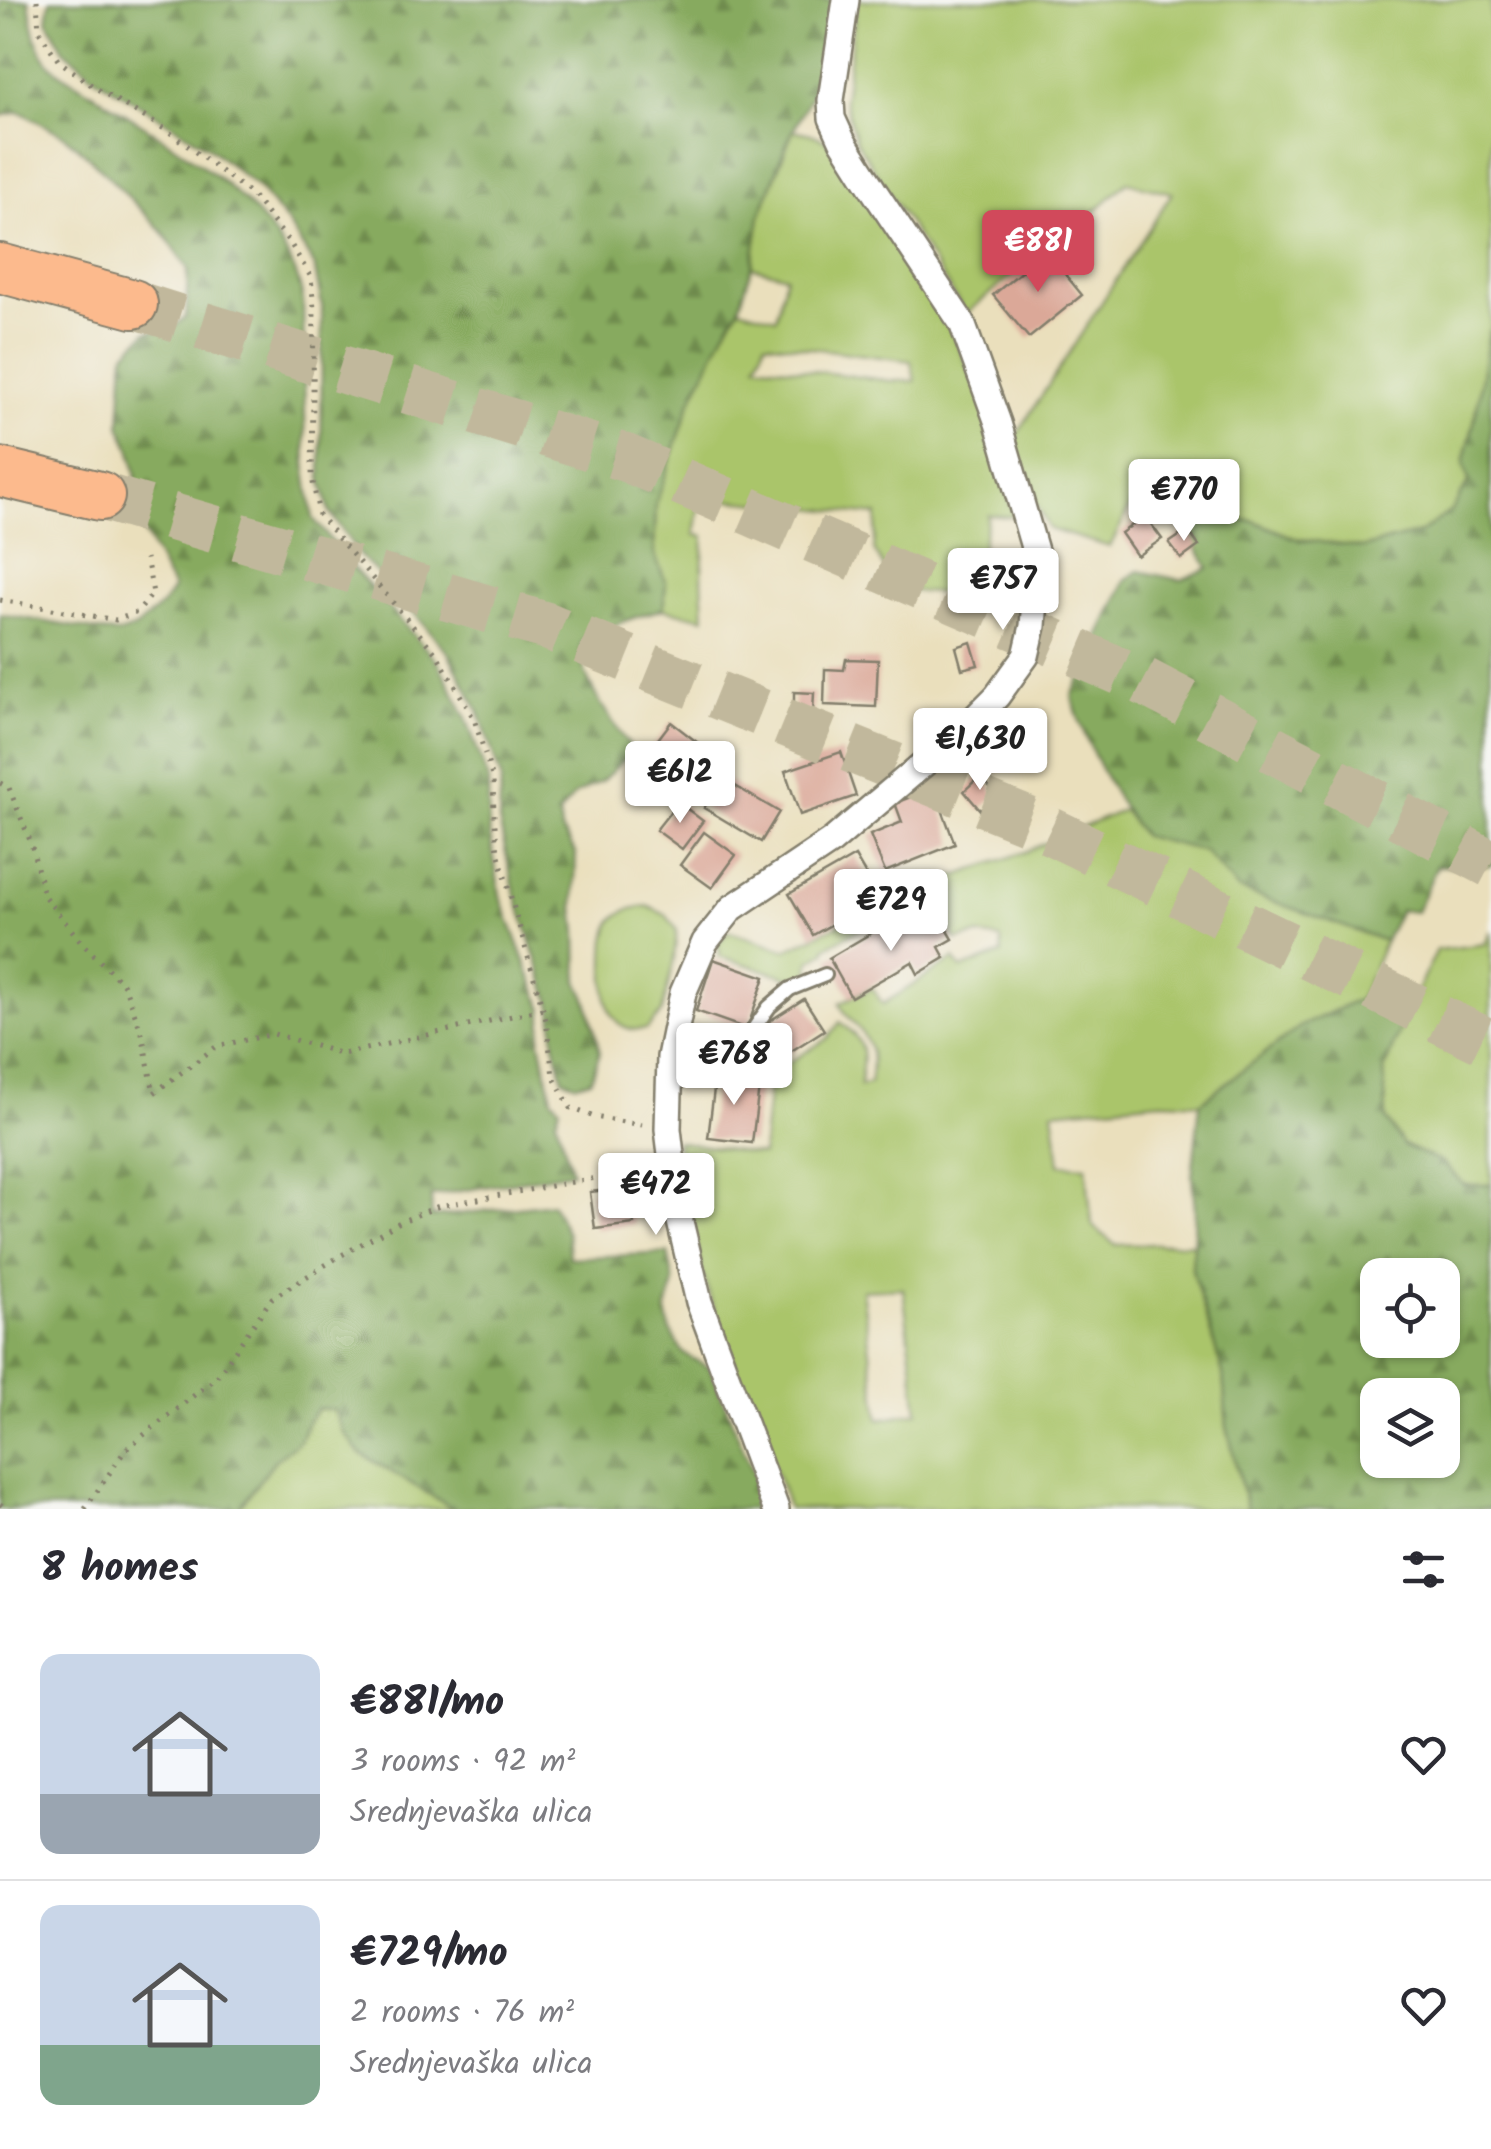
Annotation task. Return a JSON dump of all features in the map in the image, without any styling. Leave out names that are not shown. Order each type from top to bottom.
[{"type":"highway","points":[[0,268],[134,304]]},
{"type":"highway","points":[[0,472],[100,496]]},
{"type":"street","points":[[776,1509],[699,1302],[678,1213],[668,1129],[670,1057],[683,993],[705,942],[732,908],[832,841],[959,734],[997,696],[1026,656],[1033,626],[1038,561],[998,423],[962,323],[874,191],[832,118],[830,100],[846,0]]},
{"type":"lane","points":[[670,1057],[717,1050],[750,1034],[769,1007],[790,990],[825,976]]},
{"type":"path","points":[[37,0],[40,32],[58,60],[94,87],[168,131],[252,194],[290,243],[310,277],[314,309],[312,477],[319,515],[438,656],[474,719],[493,779],[498,852],[543,1009],[552,1076],[571,1108],[594,1118],[668,1129]]},
{"type":"path","points":[[0,600],[116,620],[138,612],[153,593],[146,558]]},
{"type":"path","points":[[0,783],[9,788],[32,842],[44,896],[83,944],[124,985],[142,1033],[154,1093],[216,1046],[274,1034],[344,1054],[543,1009]]},
{"type":"path","points":[[84,1509],[126,1449],[216,1378],[272,1298],[340,1256],[400,1222],[439,1206],[672,1164]]},
{"type":"path","points":[[0,1504],[7,1509]]},
{"type":"green space","points":[[0,0],[29,0],[38,42],[50,65],[193,159],[252,208],[275,236],[293,267],[303,300],[306,470],[313,518],[438,662],[465,715],[488,779],[489,829],[500,895],[543,1009],[540,1041],[552,1098],[560,1107],[556,1119],[572,1172],[431,1196],[432,1217],[552,1203],[567,1233],[569,1258],[668,1253],[674,1283],[666,1312],[670,1330],[683,1353],[710,1368],[768,1509],[454,1509],[360,1453],[343,1431],[334,1410],[318,1408],[300,1440],[275,1460],[238,1509],[0,1509],[0,614],[117,634],[137,627],[163,604],[173,589],[131,511],[136,475],[120,425],[124,355],[146,332],[174,327],[186,316],[188,269],[162,231],[63,135],[20,112],[0,116]]},
{"type":"green space","points":[[50,0],[838,0],[824,70],[786,145],[760,216],[752,267],[739,308],[690,403],[656,503],[654,553],[666,583],[663,609],[612,626],[582,642],[581,655],[590,683],[632,749],[602,781],[574,795],[559,814],[561,830],[576,853],[578,981],[600,1052],[591,1080],[577,1084],[563,1079],[555,1048],[552,1007],[513,886],[499,821],[501,778],[478,710],[448,653],[360,556],[329,511],[321,478],[322,306],[314,265],[287,222],[255,185],[208,147],[96,78],[64,50],[47,20]]},
{"type":"green space","points":[[857,0],[1491,0],[1491,330],[1464,463],[1469,481],[1453,510],[1420,533],[1362,548],[1294,538],[1254,521],[1211,519],[1183,526],[1138,490],[1110,547],[1049,529],[1020,472],[1014,439],[1172,193],[1127,182],[1059,243],[1020,268],[966,314],[856,141],[844,100]]},
{"type":"green space","points":[[793,130],[832,143],[847,172],[934,293],[982,396],[1014,517],[988,515],[977,575],[967,594],[895,587],[874,550],[877,515],[701,497],[695,535],[704,536],[704,618],[663,609],[666,583],[654,553],[656,503],[690,403],[739,308],[776,318],[786,276],[752,267],[760,216]],"holes":[[[765,342],[911,361],[915,381],[757,364]]]},
{"type":"green space","points":[[1491,330],[1491,865],[1437,866],[1416,912],[1400,910],[1385,941],[1238,889],[1204,851],[1143,836],[1101,769],[1072,696],[1126,579],[1139,571],[1181,580],[1209,568],[1183,526],[1211,519],[1254,521],[1294,538],[1362,548],[1420,533],[1452,510],[1469,481],[1464,463]]},
{"type":"green space","points":[[1123,810],[1143,836],[1204,851],[1238,889],[1385,941],[1360,999],[1301,1026],[1200,1103],[1162,1101],[1053,1111],[1060,1164],[1086,1166],[1092,1225],[1115,1245],[1193,1243],[1192,1269],[1223,1374],[1227,1427],[1247,1509],[788,1509],[703,1276],[676,1141],[762,1155],[769,1086],[785,1065],[828,1038],[840,1022],[860,1043],[860,1086],[870,1083],[872,1058],[868,1044],[840,1003],[872,988],[883,1004],[954,959],[961,969],[1002,954],[1001,939],[979,935],[956,940],[940,908],[901,927],[892,912],[826,947],[825,952],[810,961],[809,977],[790,978],[719,956],[720,949],[715,945],[729,931],[786,950],[900,895],[1025,852]],"holes":[[[903,1288],[918,1412],[879,1419],[862,1290]]]},
{"type":"green space","points":[[647,906],[666,915],[677,930],[674,959],[662,1012],[647,1029],[633,1029],[622,1025],[610,1011],[606,941],[612,922],[619,915]]},
{"type":"green space","points":[[1491,931],[1491,1185],[1464,1185],[1443,1163],[1403,1145],[1386,1119],[1384,1070],[1406,1012],[1437,950],[1485,944]]},
{"type":"green space","points":[[1360,999],[1406,1012],[1384,1070],[1386,1119],[1403,1145],[1443,1163],[1464,1185],[1491,1185],[1491,1509],[1247,1509],[1227,1427],[1223,1374],[1192,1269],[1192,1176],[1200,1103],[1301,1026]]},
{"type":"green space","points":[[318,1408],[334,1410],[343,1431],[360,1453],[454,1509],[238,1509],[275,1460],[300,1440]]},
{"type":"building","points":[[1046,251],[1082,295],[1029,338],[993,295]]},
{"type":"building","points":[[1145,516],[1162,539],[1137,556],[1121,533]]},
{"type":"building","points":[[1188,530],[1199,546],[1181,559],[1169,543]]},
{"type":"building","points":[[971,642],[978,665],[962,669],[956,647]]},
{"type":"building","points":[[846,659],[878,660],[876,707],[824,705],[825,669],[844,670]]},
{"type":"building","points":[[794,692],[814,693],[813,712],[794,712]]},
{"type":"building","points":[[671,722],[715,756],[684,797],[640,763]]},
{"type":"building","points":[[841,752],[856,796],[800,815],[785,771]]},
{"type":"building","points":[[980,776],[997,795],[980,810],[964,791]]},
{"type":"building","points":[[722,778],[779,812],[761,842],[704,808]]},
{"type":"building","points":[[934,788],[955,844],[885,872],[870,835],[902,822],[895,803]]},
{"type":"building","points":[[678,802],[703,821],[682,849],[656,830]]},
{"type":"building","points":[[704,832],[736,855],[712,888],[680,865]]},
{"type":"building","points":[[855,856],[879,897],[813,935],[789,894]]},
{"type":"building","points":[[937,912],[953,939],[939,947],[945,958],[918,974],[912,962],[851,997],[829,958],[887,924],[894,937]]},
{"type":"building","points":[[713,959],[765,977],[747,1029],[696,1011]]},
{"type":"building","points":[[804,999],[824,1030],[785,1055],[765,1024]]},
{"type":"building","points":[[716,1073],[760,1079],[752,1143],[708,1138]]},
{"type":"building","points":[[629,1187],[634,1224],[595,1229],[590,1192]]},
{"type":"tunnel","points":[[133,304],[626,458],[1143,681],[1491,864]]},
{"type":"tunnel","points":[[100,496],[547,626],[1036,824],[1491,1044]]}]
